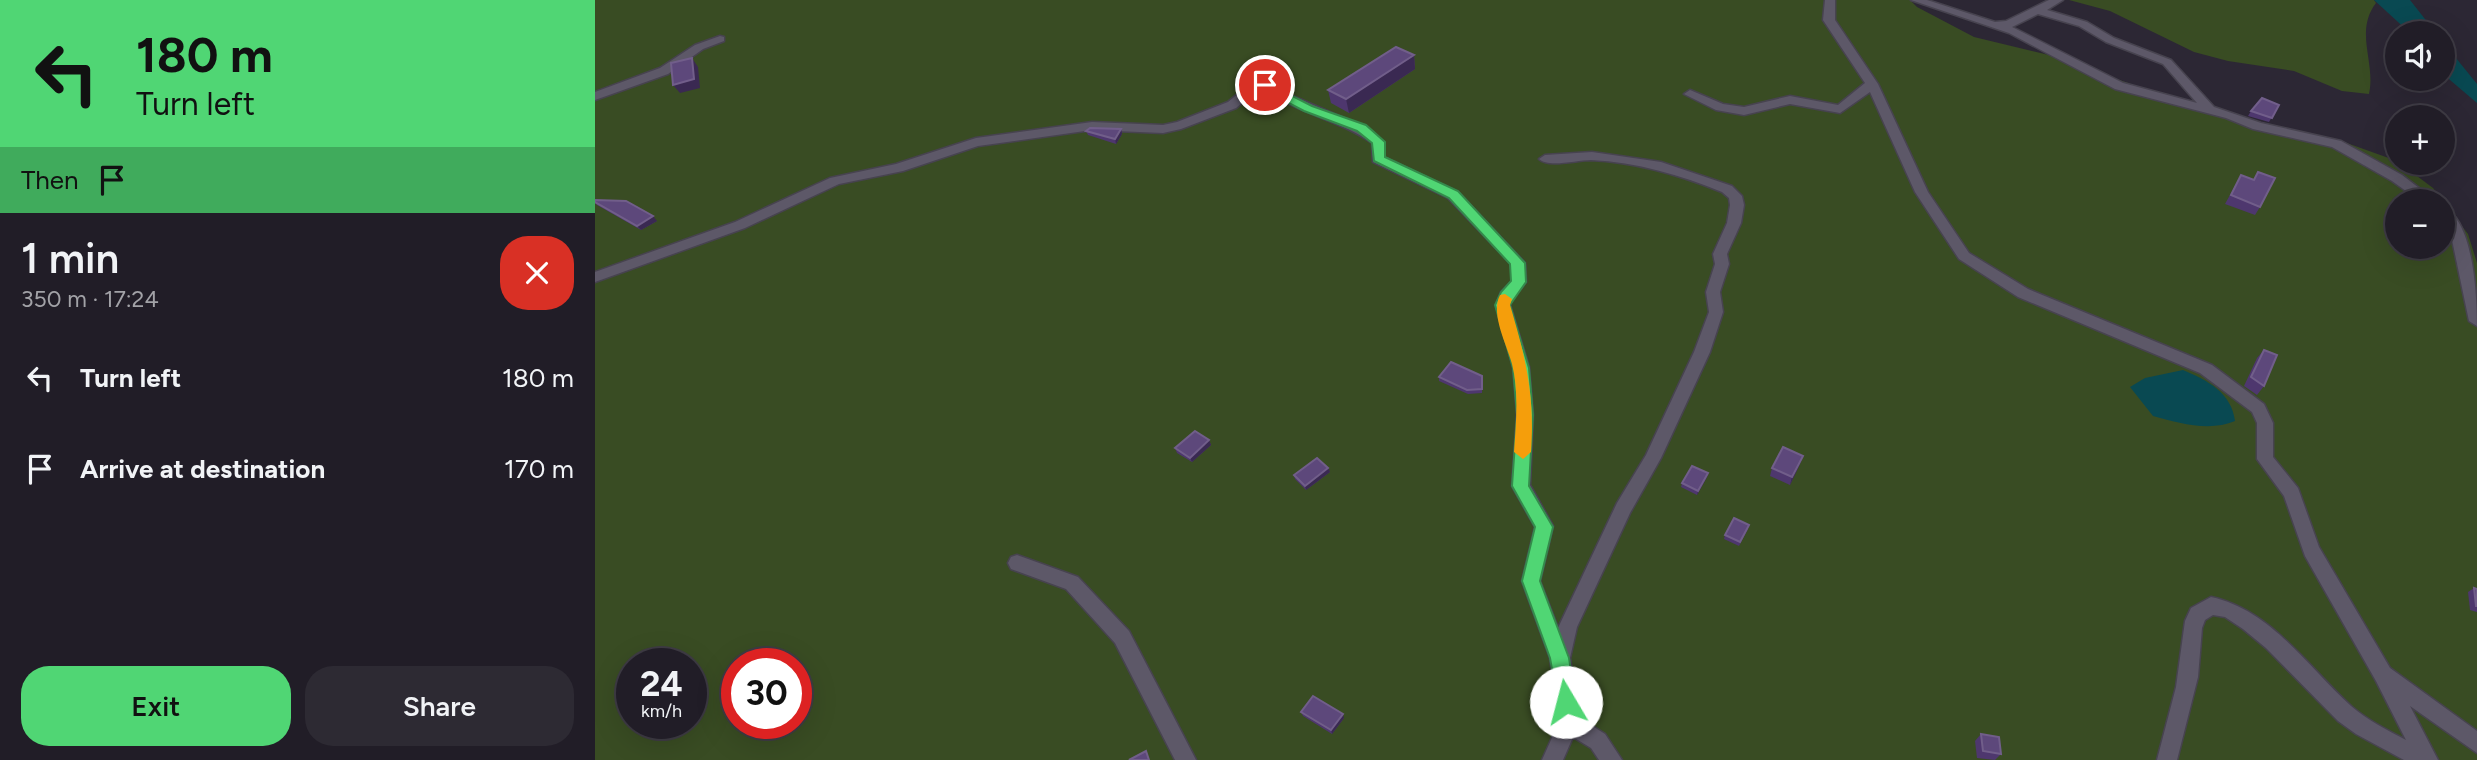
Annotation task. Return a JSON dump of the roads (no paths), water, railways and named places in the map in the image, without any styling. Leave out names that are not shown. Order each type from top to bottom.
[{"type":"street","points":[[1830,0],[1829,20],[1872,84],[1922,191],[1964,256],[2022,293],[2206,369],[2258,408],[2265,423],[2265,459],[2293,493],[2311,550],[2383,674],[2426,760]]},
{"type":"street","points":[[1916,0],[1993,24],[2119,86],[2229,115],[2257,126],[2336,144],[2413,189]]},
{"type":"street","points":[[1993,24],[2008,25],[2041,11],[2058,0]]},
{"type":"street","points":[[2041,11],[2083,24],[2110,40],[2167,62],[2208,107]]},
{"type":"street","points":[[595,96],[664,71],[699,47],[720,39]]},
{"type":"street","points":[[595,277],[740,225],[835,181],[898,168],[976,142],[1093,126],[1163,129],[1181,125],[1232,105],[1258,77],[1308,109],[1362,128],[1378,142],[1378,159],[1453,195],[1518,263],[1518,282],[1506,296],[1503,305],[1522,379],[1525,415],[1521,486],[1544,527],[1531,581],[1560,658],[1569,723],[1552,760]]},
{"type":"street","points":[[1690,94],[1720,107],[1744,111],[1790,100],[1840,109],[1872,84]]},
{"type":"street","points":[[1545,159],[1604,155],[1643,163],[1727,189],[1735,196],[1737,205],[1734,223],[1720,254],[1722,264],[1713,292],[1716,312],[1702,352],[1653,458],[1623,508],[1596,564],[1568,627],[1560,658]]},
{"type":"street","points":[[2455,230],[2477,321]]},
{"type":"street","points":[[1017,563],[1072,583],[1122,637],[1186,760]]},
{"type":"street","points":[[2167,760],[2188,677],[2194,622],[2199,611],[2207,606],[2220,604],[2251,622],[2346,714],[2426,760]]},
{"type":"street","points":[[2383,674],[2477,743]]},
{"type":"street","points":[[1569,723],[1598,741],[1612,760]]},
{"type":"water","points":[[2374,0],[2410,0],[2427,21],[2397,21]]},
{"type":"water","points":[[2455,57],[2477,84],[2477,103],[2455,84]]},
{"type":"water","points":[[2183,370],[2201,378],[2224,395],[2235,421],[2205,426],[2183,424],[2153,416],[2130,387],[2145,378]]}]
